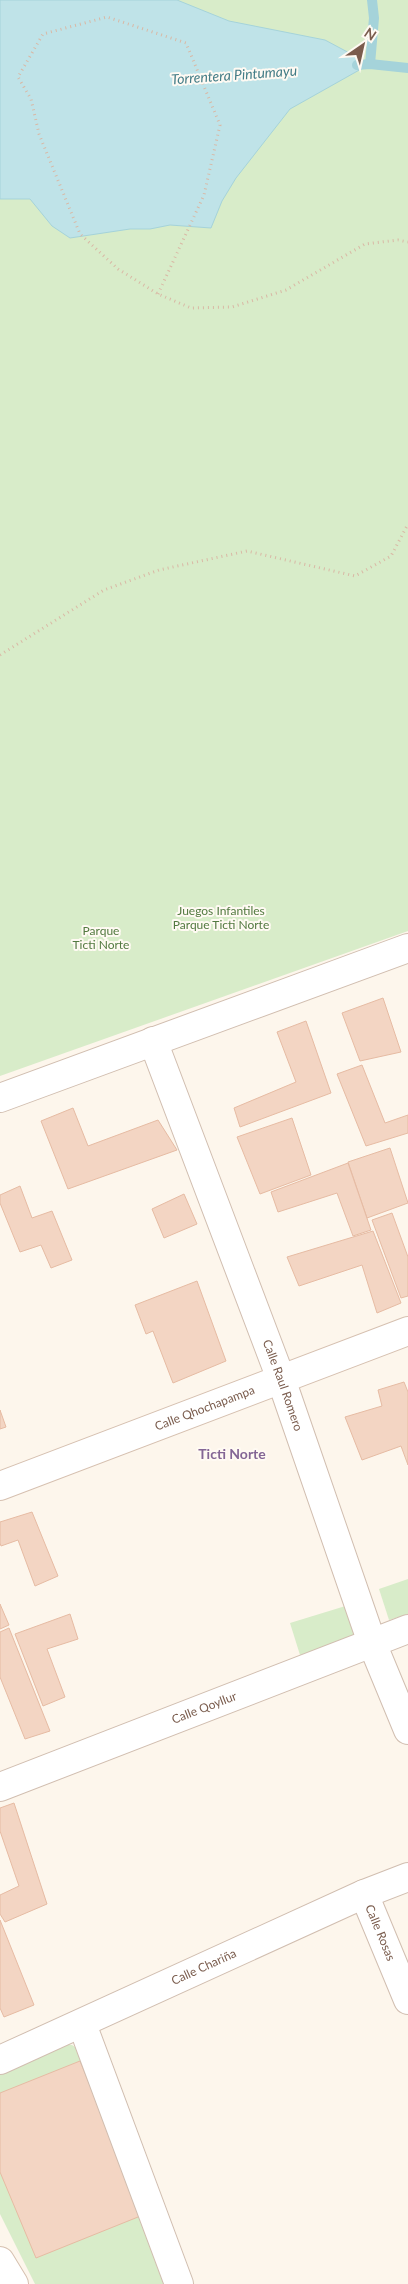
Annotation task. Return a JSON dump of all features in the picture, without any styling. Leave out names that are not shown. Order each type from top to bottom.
[{"type":"street","points":[[0,1098],[408,948]]},
{"type":"street","name":"Calle Raul Romero","points":[[153,1041],[281,1379],[372,1643],[408,1730]]},
{"type":"street","name":"Calle Qhochapampa","points":[[0,1486],[408,1331]]},
{"type":"street","name":"Calle Qoyllur","points":[[0,1787],[408,1629]]},
{"type":"street","name":"Calle Chariña","points":[[0,2060],[364,1894],[408,1876]]},
{"type":"street","name":"Calle Rosas","points":[[364,1894],[408,2000]]},
{"type":"street","points":[[82,2024],[179,2284]]},
{"type":"street","points":[[0,2261],[14,2284]]},
{"type":"path","points":[[158,294],[204,195],[220,124],[186,43],[107,18],[42,34],[18,77],[31,99],[39,134],[80,234],[118,269],[158,294],[191,308],[232,307],[286,290],[365,244],[398,240],[408,242]]},
{"type":"path","points":[[0,655],[104,590],[159,570],[247,551],[354,576],[391,556],[408,524]]},
{"type":"green space","points":[[0,0],[408,0],[408,931],[0,1076]]},
{"type":"green space","points":[[408,1579],[408,1614],[389,1620],[379,1589]]},
{"type":"green space","points":[[352,1604],[361,1635],[300,1655],[290,1623]]},
{"type":"green space","points":[[63,2044],[72,2045],[78,2049],[80,2061],[169,2284],[35,2284],[0,2214],[0,2069]]},
{"type":"water","points":[[0,0],[177,0],[229,21],[325,40],[370,64],[290,109],[236,178],[222,201],[211,228],[170,225],[70,238],[52,226],[30,199],[0,199]]},
{"type":"building","points":[[383,998],[401,1052],[360,1061],[342,1013]]},
{"type":"building","points":[[306,1021],[331,1093],[240,1127],[234,1108],[296,1082],[277,1032]]},
{"type":"building","points":[[362,1065],[385,1123],[408,1115],[408,1133],[366,1146],[337,1074]]},
{"type":"building","points":[[73,1108],[88,1146],[158,1120],[177,1150],[68,1189],[41,1121]]},
{"type":"building","points":[[292,1118],[311,1175],[260,1194],[237,1137]]},
{"type":"building","points":[[390,1148],[408,1203],[367,1218],[348,1162]]},
{"type":"building","points":[[348,1163],[371,1230],[353,1236],[337,1193],[278,1212],[271,1192]]},
{"type":"building","points":[[20,1186],[32,1218],[52,1211],[72,1260],[51,1268],[41,1245],[20,1252],[0,1203],[0,1195]]},
{"type":"building","points":[[184,1194],[197,1224],[164,1238],[152,1209]]},
{"type":"building","points":[[392,1213],[408,1257],[408,1296],[401,1298],[372,1220]]},
{"type":"building","points":[[373,1231],[401,1303],[377,1313],[362,1265],[299,1286],[287,1257]]},
{"type":"building","points":[[197,1281],[226,1361],[173,1383],[153,1331],[146,1334],[135,1305]]},
{"type":"building","points":[[404,1382],[408,1392],[408,1465],[401,1446],[362,1460],[345,1417],[382,1406],[378,1390]]},
{"type":"building","points":[[0,1410],[6,1427],[0,1429]]},
{"type":"building","points":[[32,1512],[58,1576],[35,1586],[18,1540],[1,1546],[0,1543],[0,1522]]},
{"type":"building","points":[[0,1604],[9,1625],[0,1629]]},
{"type":"building","points":[[70,1614],[78,1639],[47,1649],[65,1697],[43,1706],[15,1634]]},
{"type":"building","points":[[9,1628],[50,1731],[25,1739],[0,1677],[0,1632]]},
{"type":"building","points":[[14,1803],[47,1904],[5,1922],[0,1914],[0,1895],[19,1886],[0,1831],[0,1808]]},
{"type":"building","points":[[0,1920],[34,2005],[4,2017],[0,2008]]},
{"type":"building","points":[[80,2061],[143,2215],[36,2258],[0,2172],[0,2093]]},
{"type":"waterway","points":[[370,64],[374,18],[372,0]]},
{"type":"waterway","name":"Torrentera Pintumayu","points":[[357,65],[370,64],[408,68]]},
{"type":"district","name":"Ticti Norte","points":[[232,1454]]},
{"type":"park label","name":"Juegos Infantiles Parque Ticti Norte","points":[[221,918]]},
{"type":"park label","name":"Parque Ticti Norte","points":[[101,938]]}]
